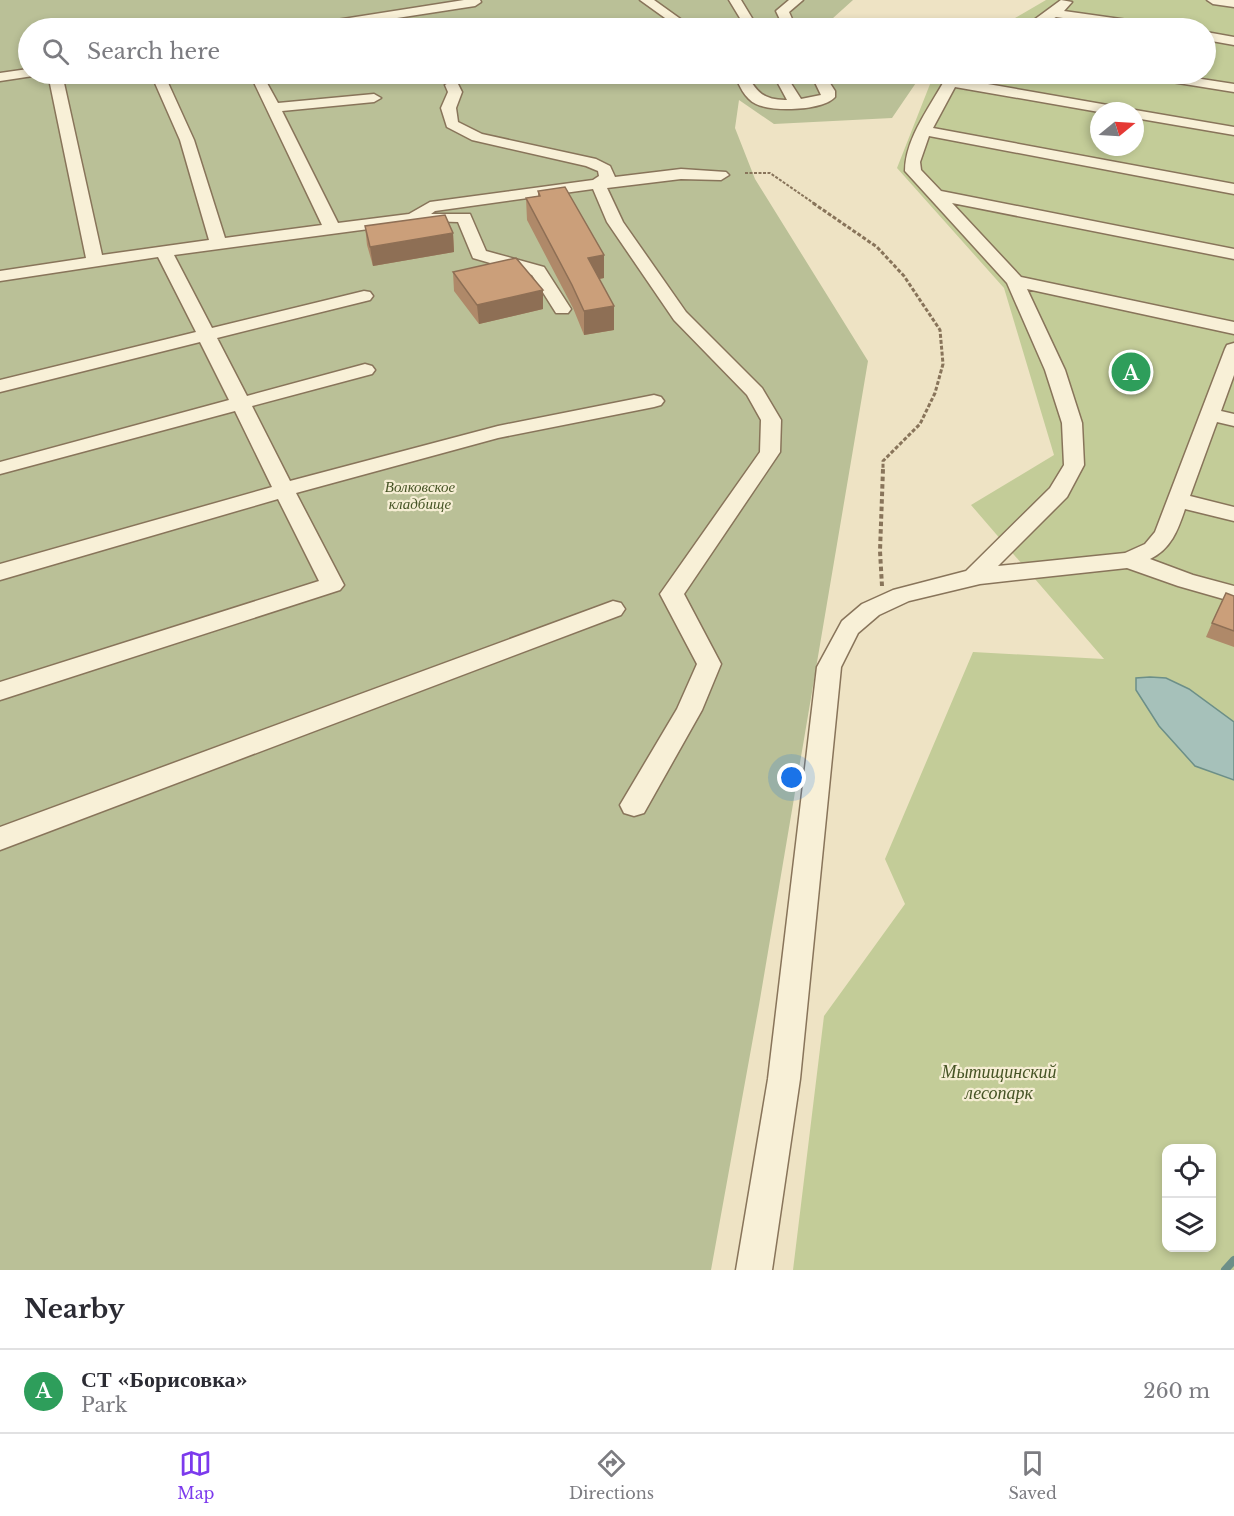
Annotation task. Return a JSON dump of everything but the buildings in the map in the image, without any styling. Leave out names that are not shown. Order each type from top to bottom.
[{"type":"street","points":[[646,0],[672,18]]},
{"type":"street","points":[[735,0],[746,18]]},
{"type":"street","points":[[785,18],[782,11],[796,0]]},
{"type":"street","points":[[1046,18],[1068,0]]},
{"type":"street","points":[[1213,0],[1234,3]]},
{"type":"street","points":[[374,18],[475,2]]},
{"type":"street","points":[[314,18],[320,14],[387,3]]},
{"type":"street","points":[[1054,13],[1088,18]]},
{"type":"street","points":[[1216,38],[1234,41]]},
{"type":"street","points":[[0,77],[18,74]]},
{"type":"street","points":[[57,84],[95,261]]},
{"type":"street","points":[[162,84],[187,140],[219,245]]},
{"type":"street","points":[[261,84],[332,228]]},
{"type":"street","points":[[747,84],[760,100],[773,104],[818,101],[828,97],[828,91],[824,84]]},
{"type":"street","points":[[785,84],[796,103]]},
{"type":"street","points":[[950,84],[925,131],[912,165],[913,171],[1015,281],[1055,370],[1072,423],[1074,465],[1059,492],[973,578]]},
{"type":"street","points":[[983,84],[1090,105]]},
{"type":"street","points":[[1209,84],[1234,88]]},
{"type":"street","points":[[452,85],[455,92],[449,102],[447,112],[452,124],[477,137],[591,162],[604,169],[607,177],[598,184]]},
{"type":"street","points":[[273,108],[374,98]]},
{"type":"street","points":[[1144,116],[1234,131]]},
{"type":"street","points":[[925,131],[1234,189]]},
{"type":"street","points":[[414,218],[430,207],[681,174],[721,175]]},
{"type":"street","points":[[598,184],[615,222],[680,316],[755,392],[771,420],[770,452],[672,594],[709,664],[689,710],[634,805]]},
{"type":"street","points":[[935,195],[1234,254]]},
{"type":"street","points":[[0,276],[332,228],[414,218],[464,217],[479,254],[538,271],[562,309]]},
{"type":"street","points":[[0,691],[332,585],[164,251]]},
{"type":"street","points":[[1015,281],[1234,328]]},
{"type":"street","points":[[0,386],[364,296]]},
{"type":"street","points":[[754,1270],[784,1079],[829,667],[851,626],[883,602],[934,584],[1129,560],[1153,549],[1165,534],[1234,349]]},
{"type":"street","points":[[0,468],[365,370]]},
{"type":"street","points":[[0,572],[107,544],[219,508],[477,436],[654,401]]},
{"type":"street","points":[[1210,414],[1234,420]]},
{"type":"street","points":[[1177,500],[1234,514]]},
{"type":"street","points":[[1129,560],[1186,581],[1234,594]]},
{"type":"street","points":[[0,839],[613,609]]},
{"type":"path","points":[[745,173],[770,173],[877,247],[904,276],[940,330],[943,364],[935,393],[920,424],[883,461],[880,551],[883,602]]},
{"type":"green space","name":"Волковское кладбище","points":[[0,0],[853,0],[833,18],[18,18],[18,84],[915,84],[892,118],[774,124],[739,100],[735,128],[755,179],[868,361],[759,1005],[711,1270],[0,1270]]},
{"type":"green space","name":"Мытищинский лесопарк","points":[[1046,0],[1234,0],[1234,1270],[793,1270],[824,1016],[905,904],[885,859],[973,652],[1104,659],[971,505],[1054,455],[1004,288],[897,168],[930,84],[1216,84],[1216,18],[1015,18]]},
{"type":"water","points":[[1136,678],[1166,678],[1189,689],[1234,722],[1234,780],[1195,766],[1159,726],[1136,690]]},
{"type":"waterway","points":[[1225,1270],[1234,1260]]},
{"type":"place","name":"СТ «Борисовка»","points":[[1131,372]]}]
